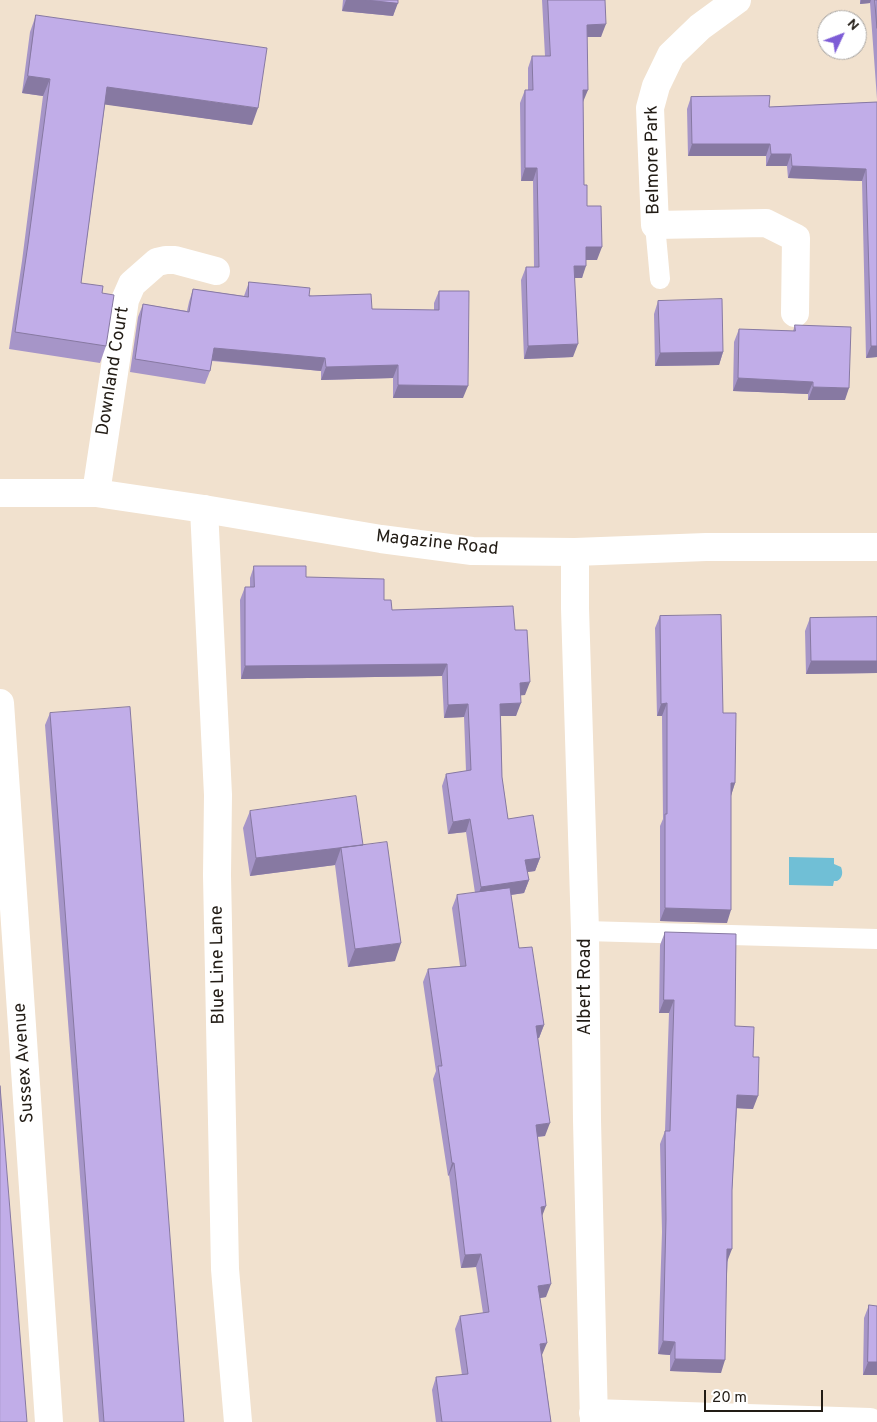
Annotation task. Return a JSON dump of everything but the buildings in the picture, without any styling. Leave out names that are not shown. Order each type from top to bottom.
[{"type":"street","name":"Belmore Park","points":[[737,0],[700,28],[671,55],[656,86],[650,108],[655,225],[766,223],[796,238],[795,313]]},
{"type":"street","name":"Downland Court","points":[[96,493],[124,300],[132,284],[157,262],[166,260],[175,260],[216,271]]},
{"type":"street","name":"Magazine Road","points":[[0,493],[96,493],[381,539],[472,551],[575,552],[706,547],[877,547]]},
{"type":"street","name":"Blue Line Lane","points":[[204,509],[218,795],[217,875],[226,1269],[238,1422]]},
{"type":"street","name":"Albert Road","points":[[575,552],[585,931],[594,1418]]},
{"type":"street","name":"Sussex Avenue","points":[[0,703],[50,1422]]},
{"type":"street","points":[[594,1418],[870,1422]]},
{"type":"lane","points":[[655,225],[660,279]]},
{"type":"lane","points":[[585,931],[877,938]]},
{"type":"water","points":[[789,857],[834,858],[834,864],[841,867],[841,877],[839,880],[834,881],[833,886],[789,885]]}]
